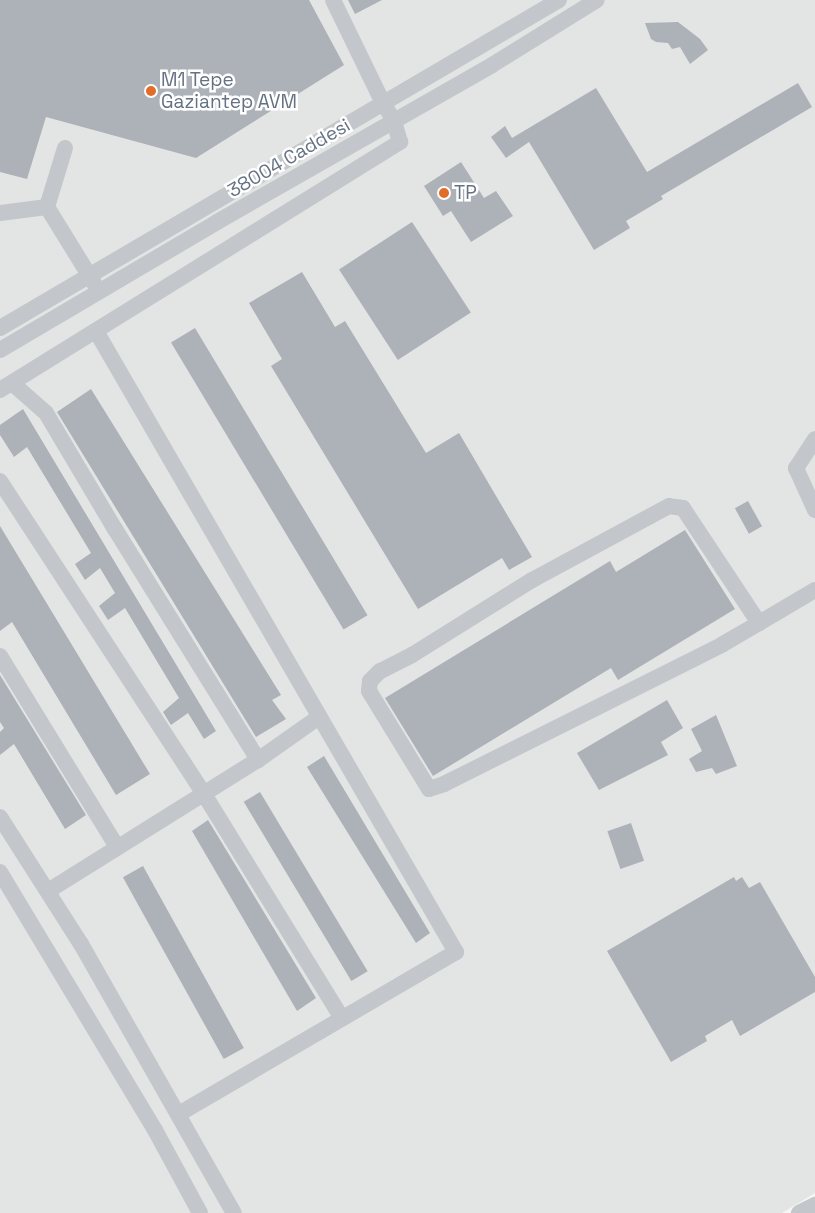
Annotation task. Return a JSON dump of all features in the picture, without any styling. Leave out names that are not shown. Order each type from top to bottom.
[{"type":"street","points":[[258,760],[115,530],[46,413],[6,387],[400,142],[394,120],[383,103],[333,0]]},
{"type":"street","name":"38004 Caddesi","points":[[0,328],[559,0]]},
{"type":"street","name":"38004 Caddesi","points":[[0,350],[492,64],[597,0]]},
{"type":"street","points":[[64,148],[47,207],[90,275],[98,292]]},
{"type":"street","points":[[0,213],[47,207]]},
{"type":"street","points":[[96,331],[456,952],[179,1114]]},
{"type":"street","points":[[815,439],[796,468],[815,510]]},
{"type":"street","points":[[0,481],[204,794],[342,1018]]},
{"type":"street","points":[[759,623],[683,508],[669,506],[532,580],[412,655],[380,671],[370,681],[369,691],[429,789],[444,784],[714,648],[759,623],[815,590]]},
{"type":"street","points":[[0,656],[117,847]]},
{"type":"street","points":[[48,891],[258,760],[319,716]]},
{"type":"street","points":[[0,817],[81,944],[234,1213]]},
{"type":"street","points":[[0,872],[155,1130],[200,1213]]},
{"type":"street","points":[[799,1213],[815,1204]]},
{"type":"shaded area","points":[[0,0],[815,0],[815,1193],[782,1213],[0,1213]]},
{"type":"building","name":"M1 Tepe Gaziantep AVM","points":[[0,0],[309,0],[344,65],[196,158],[46,117],[27,179],[0,172]]},
{"type":"building","points":[[348,0],[382,0],[355,14]]},
{"type":"building","points":[[678,22],[700,39],[708,50],[690,64],[680,47],[672,49],[668,43],[656,42],[651,39],[645,23]]},
{"type":"building","points":[[798,83],[812,107],[661,196],[663,199],[626,221],[630,228],[594,250],[529,142],[506,158],[491,137],[505,126],[512,138],[596,88],[647,172]]},
{"type":"building","points":[[461,162],[484,198],[496,191],[513,216],[471,242],[451,211],[443,216],[424,186]]},
{"type":"building","points":[[412,222],[471,313],[398,360],[339,269]]},
{"type":"building","points":[[302,272],[335,327],[345,321],[426,453],[459,433],[532,557],[509,570],[502,558],[418,609],[271,366],[282,359],[249,303]]},
{"type":"building","points":[[195,328],[368,615],[344,630],[171,342]]},
{"type":"building","points":[[91,389],[281,695],[272,700],[286,719],[256,737],[57,412]]},
{"type":"building","points":[[23,409],[216,731],[204,739],[188,713],[171,725],[163,712],[179,698],[125,608],[108,620],[99,606],[115,593],[100,568],[85,580],[75,564],[91,553],[27,447],[14,457],[0,435],[0,425]]},
{"type":"building","points":[[748,501],[762,526],[749,534],[735,508]]},
{"type":"building","points":[[0,526],[150,774],[116,795],[12,622],[0,631]]},
{"type":"building","points":[[685,530],[735,609],[618,680],[611,668],[433,776],[385,698],[610,561],[616,572]]},
{"type":"building","points":[[0,675],[86,815],[65,829],[14,744],[0,755],[0,732],[4,728],[0,722]]},
{"type":"building","points":[[667,700],[683,728],[661,742],[668,755],[599,790],[577,753]]},
{"type":"building","points":[[716,715],[737,766],[716,774],[712,768],[696,772],[689,759],[702,751],[691,729]]},
{"type":"building","points":[[324,756],[430,933],[416,943],[307,767]]},
{"type":"building","points":[[260,792],[368,971],[351,981],[244,802]]},
{"type":"building","points":[[208,820],[316,998],[297,1011],[192,831]]},
{"type":"building","points":[[631,823],[644,861],[620,869],[607,831]]},
{"type":"building","points":[[143,866],[244,1048],[224,1059],[123,877]]},
{"type":"building","points":[[734,877],[736,881],[742,877],[749,888],[760,882],[815,977],[815,992],[740,1036],[732,1020],[705,1036],[707,1041],[671,1062],[607,951]]},
{"type":"place","name":"M1 Tepe Gaziantep AVM","points":[[151,91]]},
{"type":"place","name":"TP","points":[[444,193]]}]
